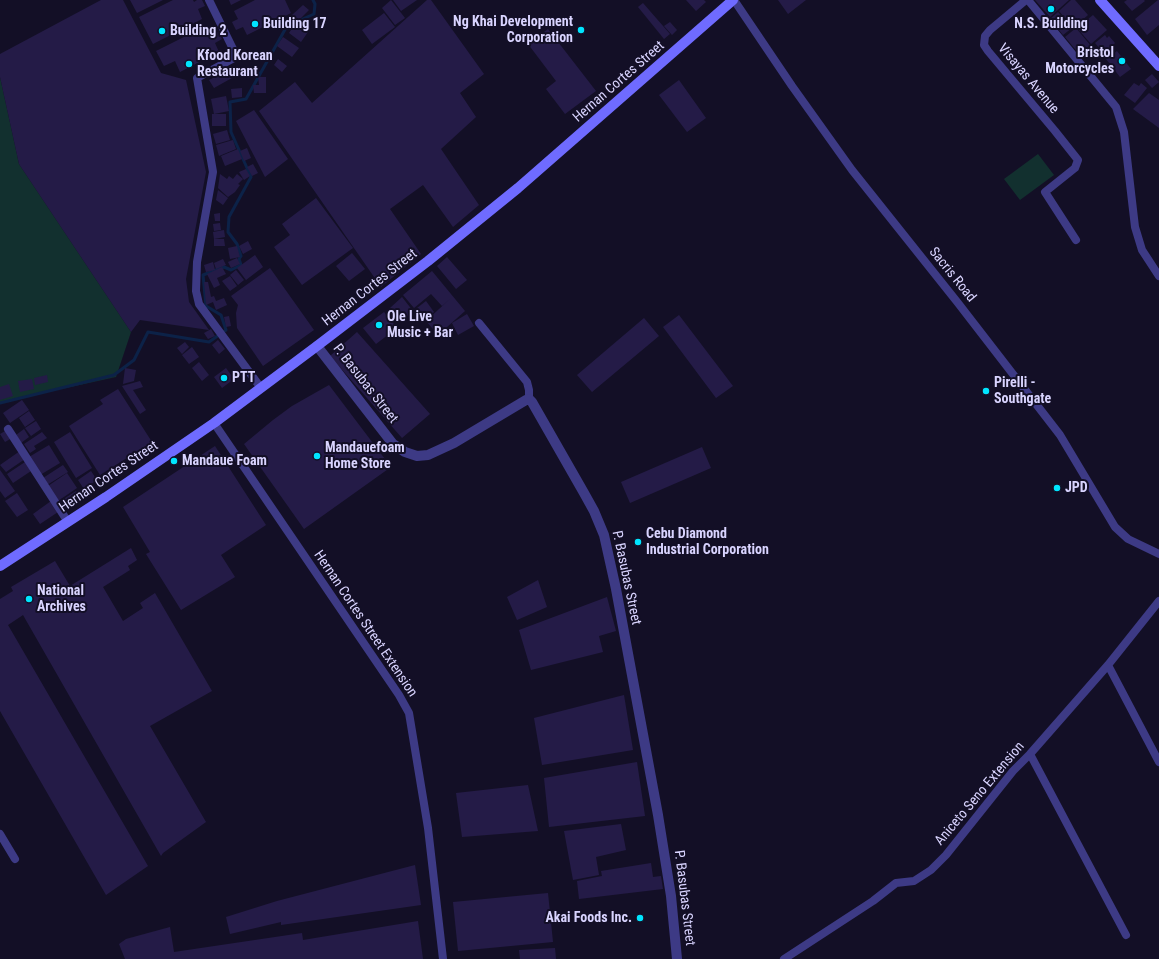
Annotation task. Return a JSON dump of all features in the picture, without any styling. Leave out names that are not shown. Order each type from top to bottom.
[{"type":"main road","name":"Hernan Cortes Street","points":[[0,566],[106,497],[214,423],[428,261],[518,188],[734,0]]},
{"type":"main road","points":[[1100,0],[1159,66]]},
{"type":"street","points":[[208,0],[234,51],[234,58],[197,78],[213,172],[197,262],[196,291],[200,304],[261,388]]},
{"type":"street","name":"Sacris Road","points":[[734,0],[792,86],[852,170],[958,303],[1060,435],[1115,527],[1128,539],[1159,554]]},
{"type":"street","points":[[1027,0],[1116,107],[1124,132],[1135,227],[1142,250],[1159,276]]},
{"type":"street","name":"Visayas Avenue","points":[[1027,0],[990,30],[985,36],[984,45],[1078,160],[1075,168],[1045,192],[1076,240]]},
{"type":"street","points":[[479,323],[527,382],[529,400]]},
{"type":"street","name":"P. Basubas Street","points":[[317,346],[394,444],[405,452],[416,456],[428,455],[454,443],[526,400],[532,402],[594,511],[604,535],[616,589],[658,815],[671,896],[677,959]]},
{"type":"street","name":"Hernan Cortes Street Extension","points":[[214,423],[409,713],[428,828],[443,959]]},
{"type":"street","points":[[8,429],[68,522]]},
{"type":"street","name":"Aniceto Seno Extension","points":[[784,959],[873,901],[896,883],[914,881],[931,870],[946,855],[1013,771],[1030,754],[1108,665],[1159,601]]},
{"type":"street","points":[[1108,665],[1159,762]]},
{"type":"street","points":[[1030,754],[1126,935]]},
{"type":"street","points":[[0,834],[15,859]]},
{"type":"green space","points":[[0,77],[19,164],[131,332],[116,377],[0,404]]},
{"type":"green space","points":[[1038,154],[1054,175],[1020,200],[1004,179]]},
{"type":"building","points":[[101,0],[123,0],[161,73],[186,80],[206,172],[186,279],[189,302],[209,330],[140,320],[131,332],[19,164],[0,77],[0,54]]},
{"type":"building","points":[[130,0],[163,0],[137,13]]},
{"type":"building","name":"Building 2","points":[[173,0],[193,0],[194,2],[197,0],[202,0],[205,6],[198,9],[202,19],[153,44],[139,17]]},
{"type":"building","points":[[229,0],[241,0],[231,5]]},
{"type":"building","name":"Building 17","points":[[255,0],[285,0],[291,13],[247,35],[243,27],[236,30],[232,22],[238,19],[234,11]]},
{"type":"building","points":[[391,0],[405,18],[395,25],[382,8]]},
{"type":"building","points":[[393,0],[417,0],[401,11]]},
{"type":"building","points":[[427,0],[431,0],[484,74],[460,93],[476,117],[441,149],[479,205],[453,227],[423,185],[390,209],[421,254],[381,287],[259,111],[295,82],[312,103]]},
{"type":"building","points":[[686,0],[704,0],[706,2],[696,11]]},
{"type":"building","points":[[778,0],[806,0],[788,14]]},
{"type":"building","name":"N.S. Building","points":[[1035,0],[1069,0],[1050,17]]},
{"type":"building","points":[[1071,0],[1075,0],[1088,15],[1073,28],[1059,11]]},
{"type":"building","points":[[1127,0],[1145,1],[1132,11],[1124,2]]},
{"type":"building","points":[[1158,0],[1159,25],[1147,35],[1135,19]]},
{"type":"building","points":[[643,3],[670,34],[664,39],[638,7]]},
{"type":"building","points":[[303,5],[309,10],[298,21],[292,15]]},
{"type":"building","points":[[1058,12],[1072,28],[1063,35],[1050,19]]},
{"type":"building","points":[[384,13],[395,27],[372,44],[362,30]]},
{"type":"building","points":[[1093,15],[1107,30],[1091,44],[1077,28]]},
{"type":"building","points":[[670,22],[677,30],[672,35],[664,26]]},
{"type":"building","points":[[295,24],[308,32],[301,42],[289,33]]},
{"type":"building","points":[[206,26],[211,35],[218,32],[222,39],[215,43],[219,52],[180,72],[175,61],[164,66],[156,51]]},
{"type":"building","points":[[1076,28],[1091,46],[1080,55],[1065,37]]},
{"type":"building","points":[[548,29],[596,91],[565,114],[546,89],[556,81],[528,44]]},
{"type":"building","points":[[1105,35],[1107,38],[1109,36],[1115,43],[1112,46],[1114,49],[1106,56],[1095,43]]},
{"type":"building","points":[[283,37],[299,48],[292,57],[277,46]]},
{"type":"building","points":[[1117,51],[1131,69],[1120,77],[1106,59]]},
{"type":"building","points":[[278,59],[287,66],[282,72],[274,65]]},
{"type":"building","points":[[235,67],[239,74],[214,88],[209,80]]},
{"type":"building","points":[[1152,74],[1159,82],[1152,88],[1145,80]]},
{"type":"building","points":[[258,77],[266,77],[266,93],[254,93],[253,85],[259,85]]},
{"type":"building","points":[[679,80],[706,118],[687,132],[659,95]]},
{"type":"building","points":[[1134,83],[1139,86],[1141,83],[1147,88],[1135,103],[1124,95]]},
{"type":"building","points":[[242,88],[242,97],[232,98],[231,89]]},
{"type":"building","points":[[1149,93],[1159,100],[1159,128],[1133,109]]},
{"type":"building","points":[[226,96],[229,111],[214,114],[211,99]]},
{"type":"building","points":[[254,110],[288,159],[265,177],[236,121]]},
{"type":"building","points":[[212,114],[226,114],[226,126],[212,126]]},
{"type":"building","points":[[227,130],[230,140],[216,144],[213,134]]},
{"type":"building","points":[[233,140],[236,149],[219,156],[216,145]]},
{"type":"building","points":[[247,148],[251,158],[244,161],[240,151]]},
{"type":"building","points":[[238,149],[242,159],[225,166],[221,156]]},
{"type":"building","points":[[253,164],[258,173],[252,176],[247,167]]},
{"type":"building","points":[[246,169],[250,176],[244,180],[239,172]]},
{"type":"building","points":[[220,174],[227,179],[229,176],[233,179],[237,174],[243,179],[238,184],[240,185],[235,192],[228,197],[218,188]]},
{"type":"building","points":[[218,190],[228,198],[223,205],[216,200]]},
{"type":"building","points":[[316,198],[353,248],[302,285],[274,247],[290,235],[282,224]]},
{"type":"building","points":[[220,213],[220,221],[215,221],[214,214]]},
{"type":"building","points":[[220,223],[221,230],[214,231],[213,224]]},
{"type":"building","points":[[224,230],[225,237],[214,239],[213,232]]},
{"type":"building","points":[[214,239],[224,239],[225,246],[214,246]]},
{"type":"building","points":[[248,241],[252,249],[243,254],[239,246]]},
{"type":"building","points":[[237,246],[240,257],[230,259],[228,248]]},
{"type":"building","points":[[352,253],[365,269],[349,281],[336,266]]},
{"type":"building","points":[[255,255],[263,267],[246,280],[237,268]]},
{"type":"building","points":[[447,257],[467,280],[456,289],[437,266]]},
{"type":"building","points":[[237,258],[240,264],[231,268],[228,262]]},
{"type":"building","points":[[223,259],[226,265],[216,269],[214,263]]},
{"type":"building","points":[[213,262],[215,270],[206,272],[204,265]]},
{"type":"building","points":[[222,267],[226,274],[217,278],[220,285],[214,288],[207,274]]},
{"type":"building","points":[[270,268],[314,330],[263,366],[237,328],[236,313],[238,305],[231,296]]},
{"type":"building","points":[[236,270],[244,280],[238,285],[230,275]]},
{"type":"building","points":[[432,271],[465,311],[438,335],[426,321],[451,298],[442,306],[431,294],[414,308],[403,295]]},
{"type":"building","points":[[230,276],[237,286],[230,291],[222,281]]},
{"type":"building","points":[[204,282],[208,282],[211,297],[214,296],[216,301],[224,298],[227,305],[216,310],[213,302],[206,305]]},
{"type":"building","points":[[402,297],[413,311],[401,321],[390,308]]},
{"type":"building","points":[[426,301],[434,312],[426,319],[417,308]]},
{"type":"building","points":[[384,312],[397,328],[376,344],[363,328]]},
{"type":"building","points":[[467,314],[474,326],[458,335],[452,323]]},
{"type":"building","points":[[679,315],[733,386],[716,398],[663,327]]},
{"type":"building","points":[[229,316],[231,326],[226,327],[224,317]]},
{"type":"building","points":[[644,318],[659,336],[592,392],[577,375]]},
{"type":"building","points":[[211,329],[215,336],[208,339],[204,333]]},
{"type":"building","points":[[357,332],[430,414],[402,438],[330,356]]},
{"type":"building","points":[[218,340],[225,349],[219,354],[212,345]]},
{"type":"building","points":[[185,342],[189,347],[182,354],[177,348]]},
{"type":"building","points":[[192,347],[199,357],[189,364],[182,355]]},
{"type":"building","points":[[199,362],[209,375],[202,381],[192,368]]},
{"type":"building","points":[[125,368],[136,370],[134,381],[123,384]]},
{"type":"building","name":"PTT","points":[[226,368],[234,379],[222,388],[214,377]]},
{"type":"building","points":[[47,375],[48,382],[35,385],[34,378]]},
{"type":"building","points":[[32,379],[34,389],[20,392],[18,381]]},
{"type":"building","points":[[140,381],[143,387],[133,390],[146,410],[140,414],[122,386]]},
{"type":"building","points":[[9,384],[13,396],[0,400],[0,387]]},
{"type":"building","name":"Mandauefoam Home Store","points":[[329,385],[391,467],[304,529],[244,444],[292,406]]},
{"type":"building","points":[[118,389],[152,442],[100,475],[69,426],[103,404],[100,400]]},
{"type":"building","points":[[22,400],[29,410],[10,423],[3,413]]},
{"type":"building","points":[[29,411],[35,420],[25,427],[19,418]]},
{"type":"building","points":[[36,421],[41,429],[31,436],[25,428]]},
{"type":"building","points":[[24,429],[29,437],[21,443],[16,435]]},
{"type":"building","points":[[7,430],[12,438],[5,442],[0,434]]},
{"type":"building","points":[[42,432],[47,438],[34,446],[36,449],[30,453],[24,444]]},
{"type":"building","points":[[70,432],[92,468],[76,478],[54,442]]},
{"type":"building","points":[[49,445],[60,463],[40,475],[29,457]]},
{"type":"building","points":[[215,446],[266,525],[221,555],[235,577],[181,610],[146,554],[150,552],[123,507]]},
{"type":"building","points":[[702,447],[711,468],[630,503],[621,482]]},
{"type":"building","points":[[20,451],[25,459],[6,472],[0,465]]},
{"type":"building","points":[[25,462],[31,471],[13,483],[7,474]]},
{"type":"building","points":[[63,465],[68,472],[47,485],[43,478]]},
{"type":"building","points":[[0,470],[15,491],[5,498],[0,491]]},
{"type":"building","points":[[91,471],[97,480],[84,489],[78,480]]},
{"type":"building","points":[[67,473],[77,488],[58,501],[48,486]]},
{"type":"building","points":[[76,491],[81,498],[63,509],[59,502]]},
{"type":"building","points":[[17,493],[28,510],[17,517],[5,501]]},
{"type":"building","points":[[51,501],[58,512],[40,524],[33,514]]},
{"type":"building","points":[[131,548],[137,560],[128,566],[130,570],[103,587],[123,621],[143,608],[140,603],[155,593],[212,691],[150,726],[206,822],[161,856],[23,615],[8,625],[148,866],[106,895],[0,711],[0,599],[13,591],[11,587],[55,561],[70,586]]},
{"type":"building","points":[[538,580],[547,607],[517,620],[507,597]]},
{"type":"building","points":[[607,597],[616,631],[599,636],[603,652],[531,670],[519,630]]},
{"type":"building","points":[[624,695],[633,750],[542,765],[534,718]]},
{"type":"building","points":[[637,762],[645,816],[549,827],[544,778]]},
{"type":"building","points":[[528,785],[538,831],[462,837],[456,793]]},
{"type":"building","points":[[621,824],[626,850],[596,857],[599,875],[573,880],[564,831]]},
{"type":"building","points":[[651,863],[653,877],[661,876],[663,889],[579,899],[577,881],[602,876],[601,871]]},
{"type":"building","points":[[415,865],[421,905],[281,925],[281,922],[230,934],[226,917],[277,901]]},
{"type":"building","points":[[548,893],[553,942],[458,951],[453,902]]},
{"type":"building","points":[[418,921],[423,959],[125,959],[119,944],[126,939],[170,927],[174,952],[302,933],[303,940]]},
{"type":"building","points":[[555,948],[556,959],[520,959],[519,950]]},
{"type":"waterway","points":[[0,403],[114,375],[134,360],[148,332],[209,342],[226,330],[221,315],[206,306],[203,275],[224,267],[231,270],[241,265],[239,259],[241,256],[237,244],[228,232],[229,217],[251,177],[231,132],[230,102],[246,99],[287,26],[314,14],[315,4],[313,0]]},
{"type":"place","name":"N.S. Building","points":[[1051,9]]},
{"type":"place","name":"Building 17","points":[[255,24]]},
{"type":"place","name":"Ng Khai Development Corporation","points":[[581,30]]},
{"type":"place","name":"Building 2","points":[[162,31]]},
{"type":"place","name":"Bristol Motorcycles","points":[[1122,61]]},
{"type":"place","name":"Kfood Korean Restaurant","points":[[189,64]]},
{"type":"place","name":"Ole Live Music + Bar","points":[[379,325]]},
{"type":"place","name":"PTT","points":[[224,378]]},
{"type":"place","name":"Pirelli - Southgate","points":[[986,391]]},
{"type":"place","name":"Mandauefoam Home Store","points":[[317,456]]},
{"type":"place","name":"Mandaue Foam","points":[[174,461]]},
{"type":"place","name":"JPD","points":[[1057,488]]},
{"type":"place","name":"Cebu Diamond Industrial Corporation","points":[[638,542]]},
{"type":"place","name":"National Archives","points":[[29,599]]},
{"type":"place","name":"Akai Foods Inc.","points":[[640,918]]}]
